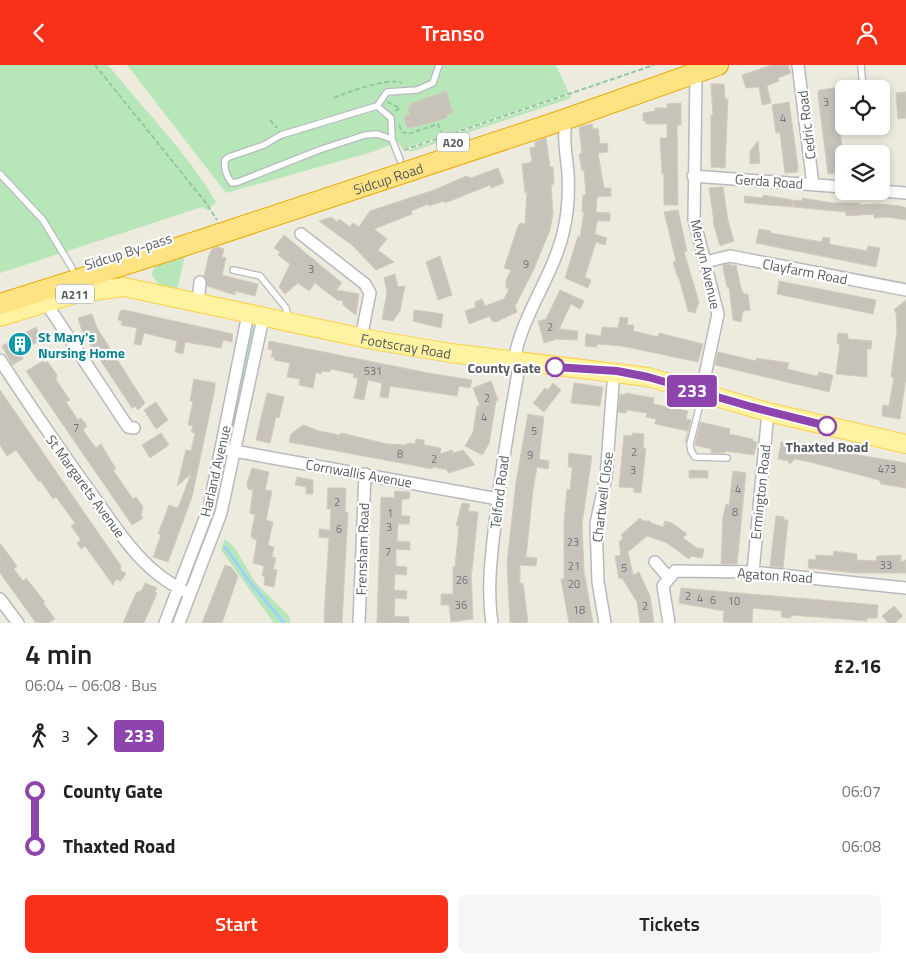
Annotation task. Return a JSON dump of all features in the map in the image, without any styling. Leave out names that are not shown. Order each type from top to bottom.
[{"type":"highway","name":"Sidcup Road","points":[[255,209],[399,157],[688,69],[718,65]]},
{"type":"highway","name":"Sidcup Road","points":[[170,250],[557,122],[688,69]]},
{"type":"highway","name":"Sidcup By-pass","points":[[0,289],[219,222],[255,209]]},
{"type":"highway","name":"Sidcup By-pass","points":[[0,304],[170,250]]},
{"type":"main road","name":"Footscray Road","points":[[46,303],[102,289],[124,287],[361,338],[517,361],[614,371],[648,377],[768,412],[906,444]]},
{"type":"main road","name":"A211","points":[[0,317],[46,303]]},
{"type":"street","name":"Cedric Road","points":[[798,65],[813,185]]},
{"type":"street","name":"Mervyn Avenue","points":[[688,69],[694,176],[694,219],[718,315],[702,394]]},
{"type":"street","points":[[517,361],[522,327],[546,278],[564,230],[568,187],[564,141],[557,122]]},
{"type":"street","points":[[557,122],[556,129],[564,141]]},
{"type":"street","name":"Gerda Road","points":[[694,176],[835,186]]},
{"type":"street","points":[[890,192],[906,193]]},
{"type":"street","points":[[302,234],[366,286],[370,293],[361,338]]},
{"type":"street","name":"Clayfarm Road","points":[[705,263],[730,256],[906,290]]},
{"type":"street","points":[[198,303],[200,282]]},
{"type":"street","points":[[46,303],[128,427],[134,428]]},
{"type":"street","name":"Harland Avenue","points":[[165,623],[209,508],[221,448],[256,316]]},
{"type":"street","name":"Harland Avenue","points":[[179,623],[221,513],[236,451],[256,316]]},
{"type":"street","name":"St Margarets Avenue","points":[[0,360],[43,426],[128,543],[149,567],[179,588],[191,593]]},
{"type":"street","name":"Telford Road","points":[[492,623],[489,586],[498,499],[517,361]]},
{"type":"street","name":"Chartwell Close","points":[[605,623],[598,582],[596,524],[606,477],[614,371]]},
{"type":"street","name":"Ermington Road","points":[[752,572],[768,412]]},
{"type":"street","name":"Cornwallis Avenue","points":[[221,448],[498,499]]},
{"type":"street","name":"Frensham Road","points":[[359,623],[365,474]]},
{"type":"street","points":[[655,562],[669,578],[663,586],[670,623]]},
{"type":"street","name":"Agaton Road","points":[[669,578],[675,571],[752,572],[906,587]]},
{"type":"street","points":[[0,599],[18,623]]},
{"type":"lane","points":[[392,139],[376,135],[365,135],[319,150],[238,182],[232,183],[226,176],[225,160],[229,157],[264,145],[281,135],[379,103],[387,92],[412,91],[433,83],[440,65]]},
{"type":"lane","points":[[861,65],[862,80]]},
{"type":"lane","points":[[379,103],[391,118],[392,139],[399,157]]},
{"type":"lane","points":[[0,174],[43,219],[72,268]]},
{"type":"lane","points":[[234,270],[260,276],[286,307],[289,315],[287,323]]},
{"type":"lane","points":[[702,394],[690,444],[691,451],[695,457],[726,458]]},
{"type":"path","points":[[95,65],[206,203],[219,222]]},
{"type":"path","points":[[399,157],[443,137],[654,65]]},
{"type":"path","points":[[334,98],[356,89],[388,81],[400,81],[410,87],[412,91]]},
{"type":"path","points":[[379,103],[400,108],[394,111],[402,132],[408,134],[438,125],[443,137]]},
{"type":"path","points":[[270,119],[273,123]]},
{"type":"green space","points":[[0,65],[108,65],[179,149],[216,202],[208,210],[202,207],[0,273]]},
{"type":"green space","points":[[127,65],[556,65],[569,93],[403,149],[398,142],[372,152],[226,193]]},
{"type":"green space","points":[[570,95],[571,98],[413,151],[406,151]]},
{"type":"green space","points":[[185,255],[177,290],[161,288],[152,275],[153,270],[159,263]]},
{"type":"green space","points":[[252,326],[257,327],[233,438],[228,437]]},
{"type":"green space","points":[[225,539],[235,548],[255,582],[289,616],[291,623],[274,623],[221,550]]},
{"type":"building","points":[[772,65],[788,65],[791,73],[778,78],[779,81],[767,86],[771,103],[762,105],[759,87],[746,88],[742,75]]},
{"type":"building","points":[[711,84],[724,84],[725,99],[728,99],[725,168],[711,167],[711,115],[713,115]]},
{"type":"building","points":[[835,88],[835,135],[841,135],[842,145],[835,145],[835,173],[828,174],[819,90]]},
{"type":"building","points":[[446,91],[453,112],[446,115],[447,118],[410,128],[407,127],[404,116],[410,115],[408,108],[411,107],[410,104]]},
{"type":"building","points":[[906,92],[906,118],[898,119],[896,93]]},
{"type":"building","points":[[789,102],[798,167],[797,172],[785,173],[780,133],[776,133],[772,105]]},
{"type":"building","points":[[681,103],[681,125],[677,125],[678,205],[664,205],[664,174],[662,174],[660,138],[667,138],[667,124],[646,124],[646,121],[643,121],[643,113],[655,111],[655,108],[667,108],[667,104]]},
{"type":"building","points":[[592,124],[593,129],[598,128],[600,144],[607,143],[608,152],[598,153],[604,188],[611,188],[611,196],[597,197],[596,212],[610,213],[610,221],[597,221],[595,234],[607,238],[605,245],[596,242],[585,277],[591,280],[588,288],[565,278],[578,236],[580,237],[584,212],[582,212],[583,195],[586,195],[584,170],[582,171],[579,154],[582,153],[579,127]]},
{"type":"building","points":[[546,138],[550,167],[553,167],[554,184],[551,185],[553,213],[550,230],[533,271],[515,306],[517,312],[496,322],[492,321],[490,316],[469,324],[465,311],[476,307],[475,302],[482,299],[485,306],[504,299],[509,289],[506,288],[506,280],[511,270],[504,268],[518,226],[520,223],[525,224],[527,192],[525,193],[522,164],[532,162],[530,148],[535,147],[535,142]]},
{"type":"building","points":[[758,141],[760,163],[750,164],[750,151]]},
{"type":"building","points":[[498,168],[504,183],[491,188],[490,185],[445,203],[444,201],[429,206],[428,204],[411,211],[412,214],[374,229],[387,239],[378,250],[394,262],[376,270],[352,245],[319,221],[331,217],[337,222],[339,219],[350,227],[353,223],[359,227],[370,211],[434,190],[466,176],[471,178]]},
{"type":"building","points":[[723,187],[728,221],[734,241],[720,246],[713,222],[709,188]]},
{"type":"building","points":[[763,195],[793,200],[793,207],[745,203],[744,196],[763,198]]},
{"type":"building","points":[[802,198],[833,203],[901,206],[906,208],[906,220],[887,217],[874,218],[874,214],[846,216],[846,212],[793,207],[794,200],[802,201]]},
{"type":"building","points":[[678,210],[687,251],[684,252],[699,302],[695,313],[688,311],[673,262],[676,261],[664,212]]},
{"type":"building","points":[[759,229],[771,231],[770,233],[822,242],[823,237],[830,238],[829,244],[867,251],[868,246],[880,248],[876,267],[756,243]]},
{"type":"building","points":[[284,235],[342,283],[336,290],[359,294],[356,315],[343,305],[343,301],[337,300],[315,283],[309,291],[298,283],[285,294],[279,287],[290,264],[278,255],[280,252],[274,248]]},
{"type":"building","points":[[218,247],[224,249],[222,257],[226,258],[222,275],[258,284],[255,296],[235,291],[235,295],[207,286],[204,276],[209,255],[212,249]]},
{"type":"building","points":[[440,256],[452,295],[438,300],[426,262]]},
{"type":"building","points":[[731,264],[731,266],[736,265],[741,288],[744,294],[748,294],[750,310],[743,311],[741,322],[733,320],[729,287],[727,287],[723,268],[723,265]]},
{"type":"building","points":[[395,274],[398,287],[405,286],[400,311],[393,321],[382,319],[387,293],[384,278]]},
{"type":"building","points":[[779,281],[876,300],[873,314],[777,294]]},
{"type":"building","points":[[560,290],[584,301],[580,309],[571,304],[559,329],[578,331],[577,340],[557,339],[544,343],[538,321],[546,319]]},
{"type":"building","points":[[906,300],[906,377],[900,419],[882,416],[883,405],[889,406],[894,377],[891,377],[897,331],[896,313],[894,310]]},
{"type":"building","points":[[124,310],[233,334],[232,342],[223,340],[221,348],[185,342],[183,354],[175,352],[177,341],[144,333],[141,345],[134,344],[137,328],[121,325],[122,321],[118,320],[120,311]]},
{"type":"building","points":[[414,310],[443,314],[441,328],[413,321]]},
{"type":"building","points":[[92,314],[97,328],[145,403],[138,410],[135,406],[132,408],[83,334],[78,318]]},
{"type":"building","points":[[620,317],[628,318],[627,325],[634,325],[633,331],[658,337],[659,333],[703,344],[698,362],[622,346],[597,344],[597,347],[585,346],[586,334],[601,336],[602,327],[618,328]]},
{"type":"building","name":"St Mary's Nursing Home","points":[[36,327],[42,340],[19,351],[23,359],[12,365],[2,346]]},
{"type":"building","points":[[838,333],[848,334],[848,339],[872,341],[871,349],[867,349],[867,377],[836,374],[840,344],[837,344]]},
{"type":"building","points":[[269,341],[472,380],[470,388],[459,386],[457,396],[390,386],[388,398],[380,397],[382,383],[368,380],[364,400],[354,398],[358,379],[353,377],[354,374],[331,369],[330,372],[322,371],[321,374],[316,372],[313,388],[299,385],[300,379],[287,377],[290,363],[274,360],[275,357],[271,357],[273,350],[268,349]]},
{"type":"building","points":[[718,352],[756,361],[756,358],[789,363],[787,369],[816,376],[819,372],[833,375],[829,392],[715,365]]},
{"type":"building","points":[[43,361],[44,363],[47,361],[57,375],[56,380],[70,400],[66,402],[78,420],[81,418],[87,426],[83,430],[89,439],[96,448],[101,444],[116,469],[113,470],[133,499],[136,497],[143,507],[141,515],[143,518],[132,525],[26,371]]},
{"type":"building","points":[[194,379],[215,383],[215,388],[192,497],[168,562],[153,557],[161,535],[158,534],[169,505],[178,508],[191,474],[177,486],[186,450],[191,451],[195,433],[191,432],[193,426],[188,425],[193,401],[190,401]]},
{"type":"building","points":[[491,381],[498,400],[496,401],[489,444],[482,455],[465,446],[473,432],[477,406],[480,406],[473,388]]},
{"type":"building","points":[[553,383],[561,390],[544,412],[533,403],[545,388],[548,390]]},
{"type":"building","points":[[574,383],[603,387],[600,406],[571,403]]},
{"type":"building","points":[[0,390],[121,566],[120,570],[126,573],[121,581],[116,579],[113,585],[85,546],[81,549],[77,543],[81,540],[71,526],[75,523],[56,497],[53,499],[16,450],[7,456],[0,445]]},
{"type":"building","points":[[267,393],[284,397],[279,418],[276,417],[270,443],[256,440]]},
{"type":"building","points":[[625,393],[654,398],[653,404],[688,411],[686,419],[691,420],[685,443],[688,431],[655,424],[656,419],[646,417],[647,413],[627,410],[626,413],[618,412],[620,394],[625,395]]},
{"type":"building","points":[[156,402],[168,420],[156,429],[144,410]]},
{"type":"building","points":[[528,414],[544,417],[539,459],[549,461],[548,469],[537,467],[533,490],[526,557],[537,558],[536,566],[520,565],[520,584],[523,583],[528,623],[510,623],[507,563],[516,482]]},
{"type":"building","points":[[700,422],[730,429],[729,434],[753,439],[753,441],[757,442],[754,455],[725,451],[725,453],[711,453],[711,449],[695,445]]},
{"type":"building","points":[[303,425],[319,431],[340,435],[341,433],[387,444],[407,445],[407,443],[415,444],[416,439],[424,440],[424,445],[441,448],[440,454],[452,450],[453,453],[463,450],[475,465],[448,473],[447,470],[433,467],[432,469],[289,442],[291,434]]},
{"type":"building","points":[[161,433],[169,445],[150,458],[142,445]]},
{"type":"building","points":[[632,433],[644,434],[643,448],[646,448],[641,493],[634,492],[634,488],[619,487],[624,435],[632,436]]},
{"type":"building","points":[[781,442],[906,463],[906,488],[881,484],[879,480],[810,462],[795,459],[790,464],[788,461],[778,459]]},
{"type":"building","points":[[569,453],[592,456],[582,524],[584,571],[593,623],[569,623],[561,579],[564,579],[564,523],[567,489],[570,490],[572,471],[572,467],[568,467]]},
{"type":"building","points":[[252,468],[269,472],[265,490],[272,491],[266,520],[273,522],[268,545],[274,547],[272,557],[276,558],[273,569],[277,570],[274,587],[264,585],[265,576],[262,576],[264,566],[253,563],[257,540],[252,538],[251,534],[255,515],[250,513],[253,490],[248,489],[247,483]]},
{"type":"building","points":[[689,470],[708,471],[708,478],[689,478]]},
{"type":"building","points":[[733,471],[746,473],[737,564],[721,564],[723,517],[726,504],[729,505]]},
{"type":"building","points":[[297,477],[313,480],[313,494],[306,494],[306,487],[295,485]]},
{"type":"building","points":[[328,488],[346,488],[345,512],[348,512],[342,623],[325,623],[324,617],[329,538],[319,537],[319,529],[330,530],[331,509],[327,509]]},
{"type":"building","points":[[395,491],[410,492],[409,499],[402,499],[401,516],[410,516],[409,524],[398,524],[397,541],[410,542],[410,550],[396,549],[396,566],[407,567],[406,575],[395,574],[394,590],[407,591],[406,599],[395,598],[394,616],[409,617],[409,623],[377,623],[381,497],[394,498]]},
{"type":"building","points":[[462,503],[470,504],[468,511],[478,512],[471,570],[473,619],[451,622],[449,605],[441,605],[441,594],[453,594],[453,567],[455,567],[459,526],[456,526]]},
{"type":"building","points":[[776,516],[784,517],[784,520],[788,520],[783,568],[770,566]]},
{"type":"building","points":[[640,518],[643,521],[650,521],[663,527],[665,521],[672,523],[687,534],[683,538],[697,548],[704,549],[702,558],[691,556],[689,559],[667,543],[647,536],[628,552],[633,575],[639,572],[650,596],[654,623],[640,623],[637,602],[622,578],[619,579],[615,556],[621,555],[619,542],[623,538],[621,535]]},
{"type":"building","points":[[0,543],[17,566],[14,569],[23,581],[26,578],[45,602],[43,603],[55,619],[49,623],[36,623],[0,573]]},
{"type":"building","points":[[834,551],[857,554],[857,560],[876,561],[877,556],[901,555],[901,562],[906,560],[906,573],[856,573],[808,568],[809,559],[816,560],[816,555],[833,556]]},
{"type":"building","points":[[225,565],[231,567],[238,576],[222,623],[202,623]]},
{"type":"building","points":[[145,583],[157,588],[155,592],[157,593],[144,623],[123,623],[136,593],[142,590]]},
{"type":"building","points":[[681,588],[878,605],[877,618],[867,618],[867,621],[791,615],[791,618],[781,617],[782,611],[753,608],[752,623],[723,622],[724,611],[679,603]]},
{"type":"building","points":[[894,606],[903,616],[895,623],[888,623],[882,616]]},
{"type":"waterway","points":[[225,547],[250,582],[284,623]]},
{"type":"bus line","name":"233","points":[[555,367],[617,371],[648,377],[768,412],[827,426]]},
{"type":"place","name":"St Mary's Nursing Home","points":[[20,344]]},
{"type":"place","name":"County Gate","points":[[555,367]]},
{"type":"place","name":"Thaxted Road","points":[[827,426]]}]
